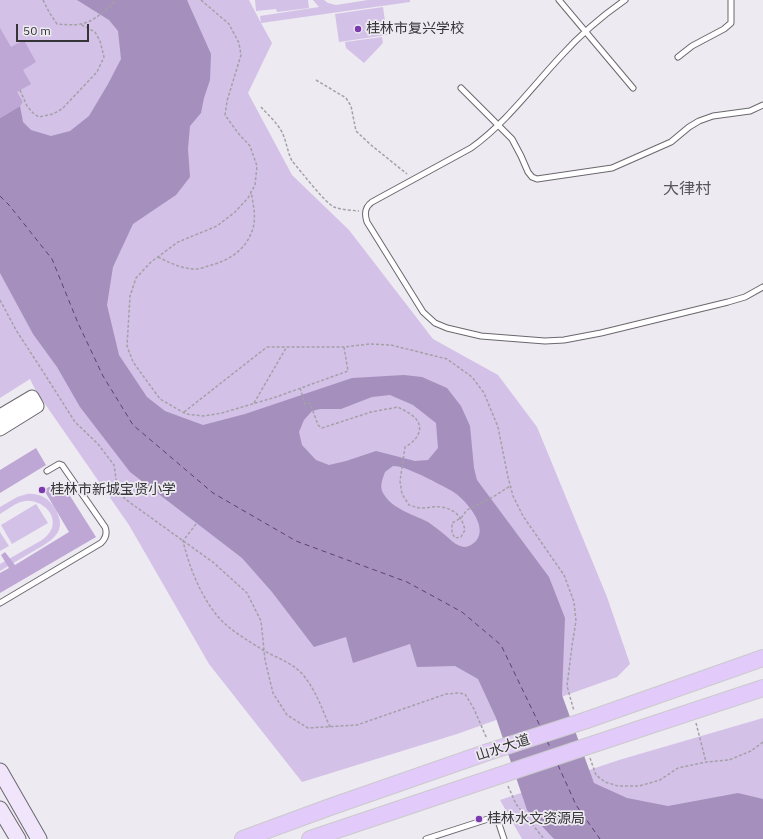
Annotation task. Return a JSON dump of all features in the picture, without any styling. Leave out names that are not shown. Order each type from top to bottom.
[{"type":"main road","name":"山水大道","points":[[243,839],[330,807],[487,745],[582,718],[763,658]]},
{"type":"main road","name":"山水大道","points":[[310,839],[331,834],[502,779],[693,711],[763,688]]},
{"type":"main road","points":[[0,771],[39,839]]},
{"type":"main road","points":[[0,809],[18,839]]},
{"type":"street","points":[[0,416],[32,397],[37,406],[0,429]]},
{"type":"lane","points":[[560,0],[633,88]]},
{"type":"lane","points":[[625,0],[612,9],[572,44],[498,125],[484,138],[471,148],[367,206],[365,211],[368,226],[408,285],[424,312],[435,323],[447,328],[481,336],[545,341],[564,340],[601,333],[728,302],[745,297],[763,287]]},
{"type":"lane","points":[[678,57],[692,46],[724,29],[731,23],[731,0]]},
{"type":"lane","points":[[461,88],[512,139],[528,172],[532,177],[537,179],[612,168],[671,142],[699,121],[714,116],[750,111],[763,105]]},
{"type":"lane","points":[[0,603],[101,543],[105,536],[105,527],[62,465],[59,464],[47,471]]},
{"type":"lane","points":[[426,839],[491,818],[498,821],[504,839]]},
{"type":"path","points":[[43,0],[48,12],[57,24],[73,26],[92,22],[113,4],[114,0]]},
{"type":"path","points":[[201,0],[229,24],[239,44],[241,55],[227,101],[225,115],[250,146],[257,166],[255,185],[248,198],[235,212],[217,226],[178,242],[158,257],[136,278],[130,296],[127,346],[133,362],[160,400],[184,412],[203,416],[222,413],[348,371],[344,347]]},
{"type":"path","points":[[20,90],[27,106],[33,114],[39,117],[53,114],[62,108],[97,72],[104,57],[100,41],[94,32],[80,24]]},
{"type":"path","points":[[316,80],[346,98],[352,106],[356,131],[413,179]]},
{"type":"path","points":[[261,106],[280,129],[285,140],[288,154],[292,161],[326,201],[333,207],[365,211]]},
{"type":"path","points":[[158,257],[177,266],[197,269],[218,264],[233,256],[245,246],[253,230],[254,209],[251,192]]},
{"type":"path","points":[[0,300],[16,330],[71,417],[98,444],[114,465],[117,486],[125,499],[214,563],[247,593],[261,621],[265,660],[273,693],[287,715],[308,728],[357,725],[446,694],[465,694],[474,709],[487,745]]},
{"type":"path","points":[[184,412],[267,347],[344,347],[370,344],[391,345],[447,359],[472,377],[484,393],[498,427],[513,496],[524,516],[564,575],[574,602],[576,622],[567,686],[582,718]]},
{"type":"path","points":[[254,403],[286,347]]},
{"type":"path","points":[[300,388],[305,404],[310,403],[318,425],[322,428],[371,412],[398,407],[414,416],[420,428],[419,435],[411,444],[405,447],[400,481],[402,494],[409,505],[422,508],[441,507],[451,510],[461,518],[465,530],[461,537],[455,538],[452,533],[452,523],[461,518],[467,510],[493,497],[510,486]]},
{"type":"path","points":[[183,541],[196,524]]},
{"type":"path","points":[[183,541],[188,560],[202,593],[215,614],[231,628],[264,651],[284,661],[303,674],[317,695],[330,727]]},
{"type":"path","points":[[693,711],[706,762]]},
{"type":"path","points":[[592,748],[596,775],[605,782],[618,786],[639,786],[660,780],[678,768],[706,762],[729,760],[751,751],[763,742]]},
{"type":"path","points":[[502,779],[516,804],[544,839]]},
{"type":"shaded area","points":[[0,0],[249,0],[272,43],[248,93],[292,175],[349,230],[433,339],[498,375],[537,427],[607,597],[630,664],[617,677],[457,734],[302,782],[209,664],[129,525],[36,391],[30,379],[0,398]]},
{"type":"shaded area","points":[[77,0],[187,0],[211,54],[210,80],[201,113],[190,126],[188,149],[190,177],[176,195],[133,224],[113,267],[107,305],[119,355],[147,397],[165,411],[203,425],[245,414],[352,378],[404,375],[422,377],[447,388],[461,406],[470,426],[474,468],[477,480],[549,577],[565,618],[562,695],[594,783],[627,798],[668,806],[738,793],[763,799],[763,839],[554,839],[527,810],[496,718],[478,679],[455,666],[417,667],[410,644],[353,663],[346,637],[314,647],[272,592],[242,558],[130,472],[80,407],[57,367],[33,334],[0,273],[0,118],[20,106],[23,122],[31,130],[51,136],[70,131],[89,116],[121,59],[118,31],[109,20]],"holes":[[[390,395],[413,405],[436,423],[438,448],[428,460],[415,461],[376,451],[329,465],[316,460],[302,445],[299,432],[304,420],[312,411],[320,409],[341,409],[372,397]],[[393,466],[414,472],[440,484],[463,500],[469,506],[478,521],[480,528],[476,541],[467,547],[460,546],[428,522],[397,507],[387,499],[382,490],[382,479],[385,472]]]},
{"type":"shaded area","points":[[255,0],[308,0],[309,8],[277,12],[276,9],[256,11]]},
{"type":"shaded area","points":[[313,0],[324,0],[328,3],[336,5],[368,0],[410,0],[410,2],[261,23],[260,16],[319,7]]},
{"type":"shaded area","points":[[383,7],[387,35],[339,42],[335,14]]},
{"type":"shaded area","points":[[382,37],[383,43],[364,63],[346,48],[345,42]]},
{"type":"shaded area","points":[[27,494],[39,495],[52,504],[60,523],[59,529],[52,540],[0,571],[0,564],[42,540],[48,535],[52,528],[53,522],[49,512],[41,504],[36,502],[25,501],[15,504],[0,514],[0,507],[17,497]]},
{"type":"shaded area","points":[[36,504],[48,523],[12,544],[1,525]]},
{"type":"shaded area","points":[[0,532],[9,546],[0,551]]},
{"type":"shaded area","points":[[763,718],[763,839],[522,839],[500,800],[619,760]]},
{"type":"building","points":[[0,28],[11,47],[24,40],[36,62],[23,70],[31,84],[17,92],[23,102],[20,106],[0,118]]},
{"type":"building","points":[[36,448],[46,465],[0,493],[0,470]]},
{"type":"building","points":[[60,480],[96,537],[0,593],[0,573],[9,568],[1,555],[5,552],[15,565],[69,532],[44,490]]},
{"type":"ferry route","points":[[0,196],[9,205],[52,259],[78,323],[103,376],[133,425],[213,493],[296,541],[407,582],[462,612],[501,645],[541,728]]},
{"type":"ferry route","points":[[547,741],[551,749]]},
{"type":"ferry route","points":[[558,765],[576,805],[600,839]]},
{"type":"place","name":"桂林市复兴学校","points":[[358,29]]},
{"type":"place","name":"桂林市新城宝贤小学","points":[[42,490]]},
{"type":"place","name":"桂林水文资源局","points":[[479,819]]},
{"type":"district","name":"大律村","points":[[687,189]]}]
